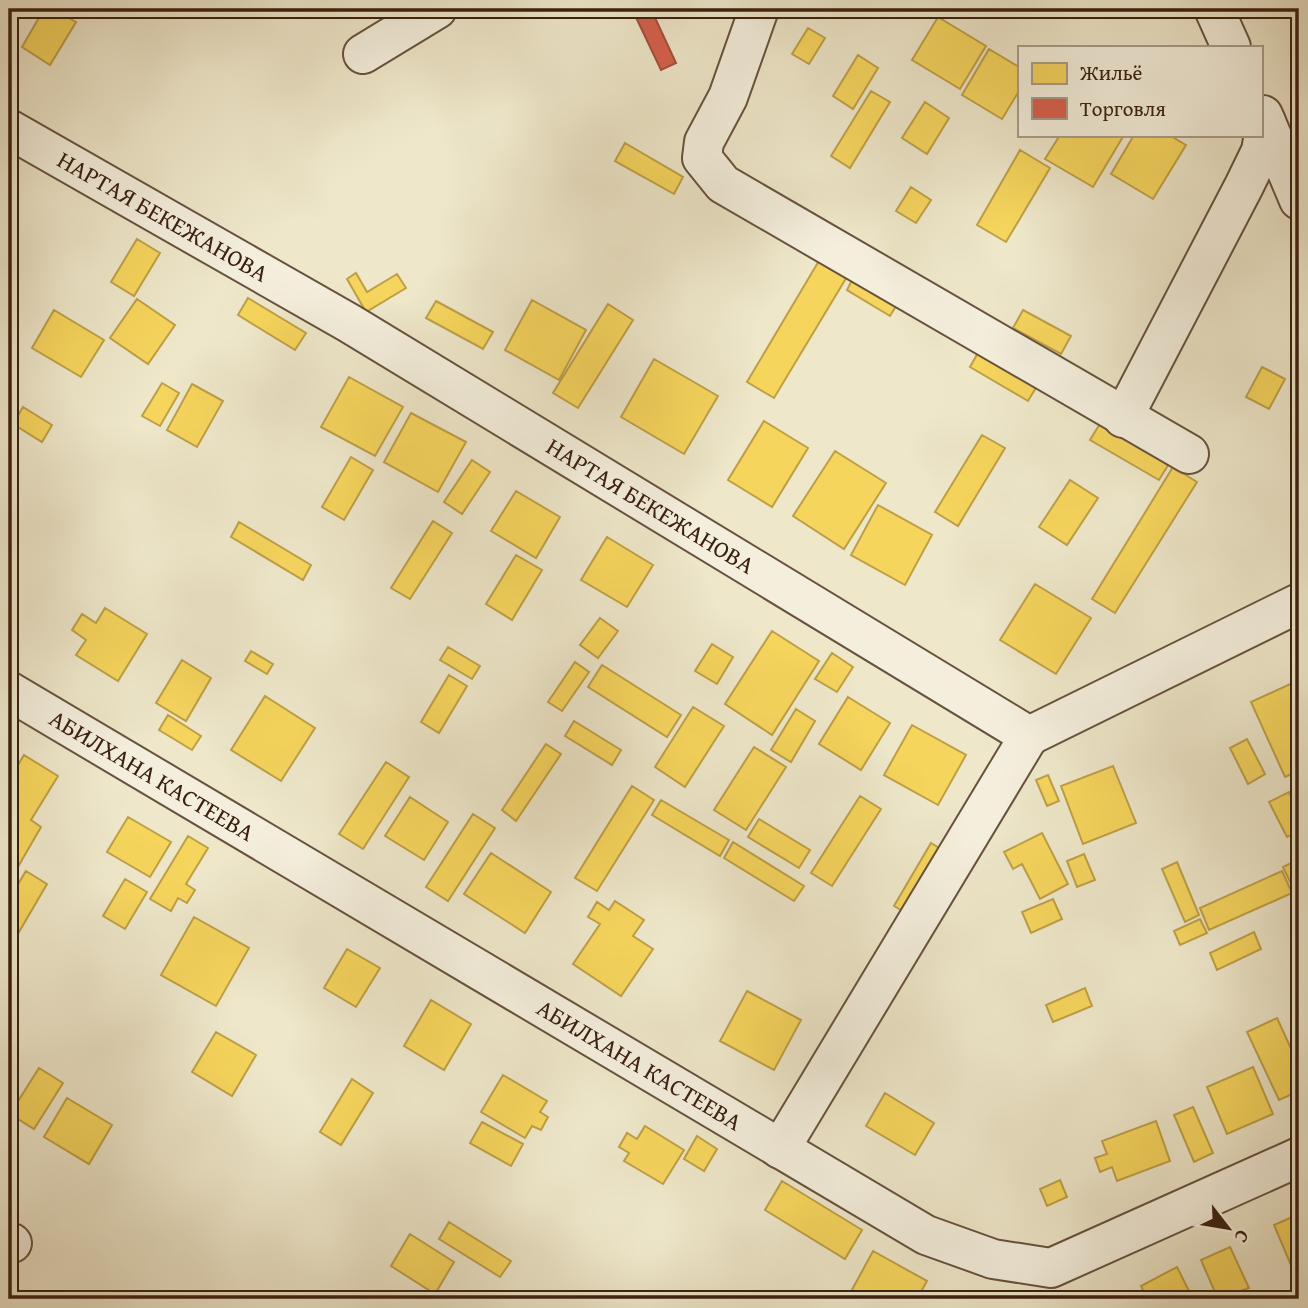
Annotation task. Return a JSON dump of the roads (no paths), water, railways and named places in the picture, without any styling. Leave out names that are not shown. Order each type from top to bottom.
[{"type":"street","points":[[363,54],[437,9]]},
{"type":"street","points":[[759,9],[728,97],[704,142],[702,158],[723,184],[1189,454]]},
{"type":"street","points":[[1214,9],[1231,46]]},
{"type":"street","points":[[1123,418],[1274,126]]},
{"type":"street","points":[[1274,126],[1299,200]]},
{"type":"street","name":"НАРТАЯ БЕКЕЖАНОВА","points":[[9,129],[349,323],[1029,736]]},
{"type":"street","points":[[780,1149],[1029,736],[1299,603]]},
{"type":"street","name":"АБИЛХАНА КАСТЕЕВА","points":[[9,691],[926,1236],[993,1259],[1051,1268],[1299,1157]]}]
